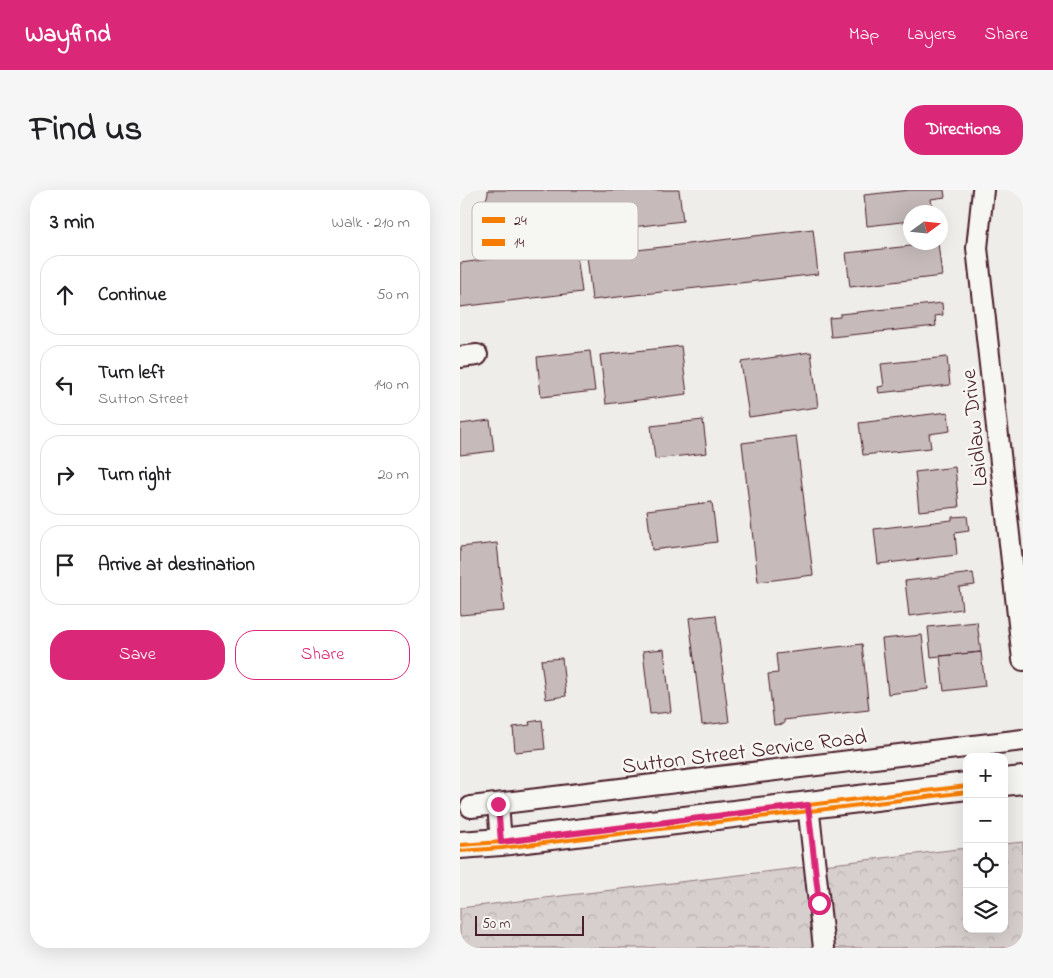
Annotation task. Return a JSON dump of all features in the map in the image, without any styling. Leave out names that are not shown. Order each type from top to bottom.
[{"type":"main road","points":[[1008,782],[1023,780]]},
{"type":"main road","points":[[460,845],[501,842],[963,786]]},
{"type":"street","name":"Laidlaw Drive","points":[[983,190],[977,248],[1023,660]]},
{"type":"street","name":"Sutton Street Service Road","points":[[471,807],[1023,740]]},
{"type":"street","points":[[498,804],[501,842]]},
{"type":"street","points":[[808,805],[824,948]]},
{"type":"green space","points":[[1023,842],[1023,948],[460,948],[460,908],[963,848],[963,933],[1008,933],[1008,844]]},
{"type":"building","points":[[488,190],[679,190],[683,221],[638,226],[638,202],[485,202]]},
{"type":"building","points":[[910,190],[944,190],[945,197],[931,199],[932,205],[903,205],[903,222],[867,226],[864,195]]},
{"type":"building","points":[[813,229],[818,274],[592,300],[587,260],[638,260],[638,250]]},
{"type":"building","points":[[903,247],[903,250],[939,250],[942,276],[850,287],[846,253]]},
{"type":"building","points":[[483,260],[578,260],[582,292],[460,307],[460,263]]},
{"type":"building","points":[[942,303],[943,315],[935,316],[936,326],[831,337],[829,318],[840,317],[840,314]]},
{"type":"building","points":[[681,346],[687,394],[606,404],[600,355]]},
{"type":"building","points":[[590,351],[595,391],[541,397],[537,357]]},
{"type":"building","points":[[811,352],[818,407],[749,417],[741,362]]},
{"type":"building","points":[[947,357],[950,385],[879,393],[878,387],[884,386],[881,364]]},
{"type":"building","points":[[948,412],[950,431],[929,434],[931,448],[863,455],[859,423]]},
{"type":"building","points":[[490,420],[494,451],[460,455],[460,424]]},
{"type":"building","points":[[703,420],[707,453],[655,459],[651,426]]},
{"type":"building","points":[[796,436],[813,575],[758,582],[742,443]]},
{"type":"building","points":[[955,467],[959,507],[919,511],[915,472]]},
{"type":"building","points":[[712,502],[717,542],[652,550],[647,510]]},
{"type":"building","points":[[967,516],[969,531],[955,533],[957,555],[878,564],[874,529],[952,520],[952,517]]},
{"type":"building","points":[[497,543],[504,611],[460,615],[460,547]]},
{"type":"building","points":[[973,573],[975,585],[959,587],[962,609],[909,616],[905,581]]},
{"type":"building","points":[[716,615],[729,722],[702,725],[689,618]]},
{"type":"building","points":[[977,622],[981,652],[931,657],[928,627]]},
{"type":"building","points":[[922,635],[928,689],[888,694],[882,639]]},
{"type":"building","points":[[862,644],[869,710],[784,720],[784,724],[774,725],[768,674],[778,673],[776,654]]},
{"type":"building","points":[[664,649],[671,712],[650,714],[643,651]]},
{"type":"building","points":[[981,652],[985,686],[944,691],[940,656]]},
{"type":"building","points":[[562,658],[566,696],[546,699],[541,660]]},
{"type":"building","points":[[542,720],[545,749],[515,752],[513,727],[530,725],[529,722]]},
{"type":"transit line","name":"24","points":[[460,845],[501,842],[963,786]]},
{"type":"transit line","name":"14","points":[[460,851],[502,848],[963,792]]},
{"type":"route","points":[[498,804],[501,842],[808,805],[819,903]]}]
